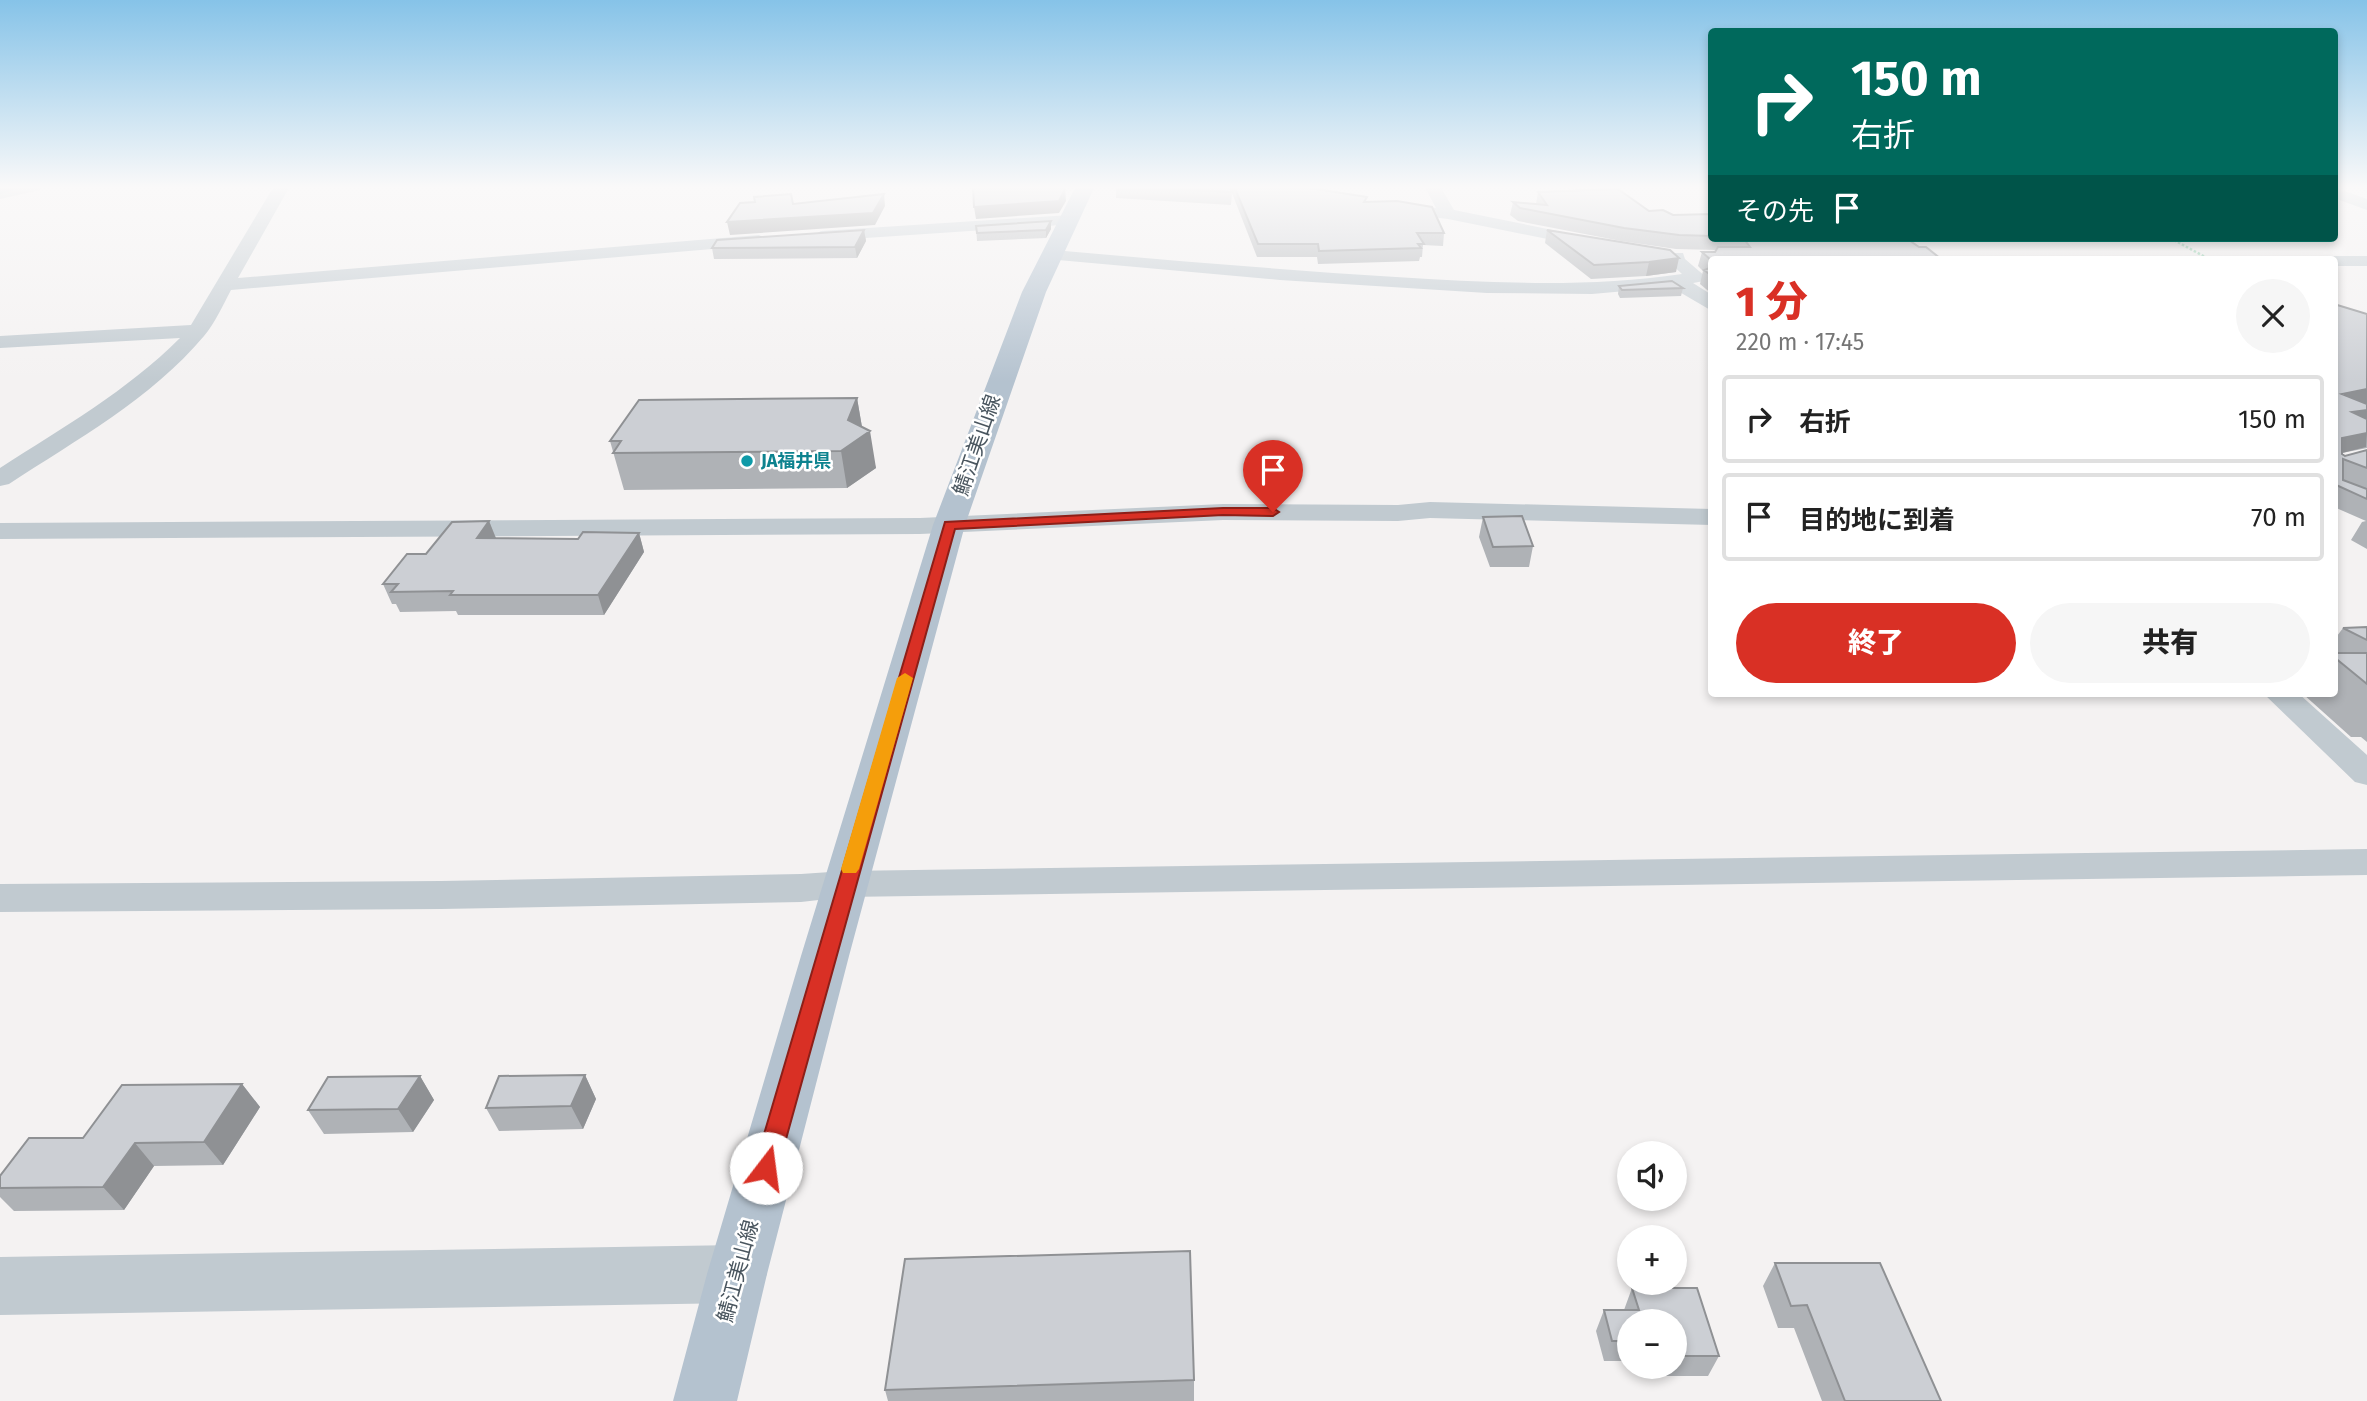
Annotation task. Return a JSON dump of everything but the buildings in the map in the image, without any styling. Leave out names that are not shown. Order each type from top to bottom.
[{"type":"main road","name":"鯖江美山線","points":[[705,1401],[737,1274],[845,884],[949,525],[1034,292],[1055,251]]},
{"type":"street","points":[[0,479],[121,400],[163,367],[198,331],[243,251]]},
{"type":"street","points":[[223,285],[628,251]]},
{"type":"street","points":[[1246,251],[1447,286],[1613,287],[1675,281],[1696,277],[1671,256],[1703,258]]},
{"type":"street","points":[[2338,261],[2367,261]]},
{"type":"street","points":[[1675,281],[1708,302]]},
{"type":"street","points":[[0,342],[198,331]]},
{"type":"street","points":[[0,531],[949,525],[1223,512],[1398,513],[1430,510],[1708,517]]},
{"type":"street","points":[[2282,697],[2367,774]]},
{"type":"street","points":[[0,898],[441,895],[845,884],[2367,862]]},
{"type":"street","points":[[0,1286],[737,1274]]},
{"type":"slow traffic","points":[[850,869],[905,678]]},
{"type":"place","name":"JA福井県","points":[[747,461]]},
{"type":"route","points":[[766,1168],[949,525],[1273,512]]}]
